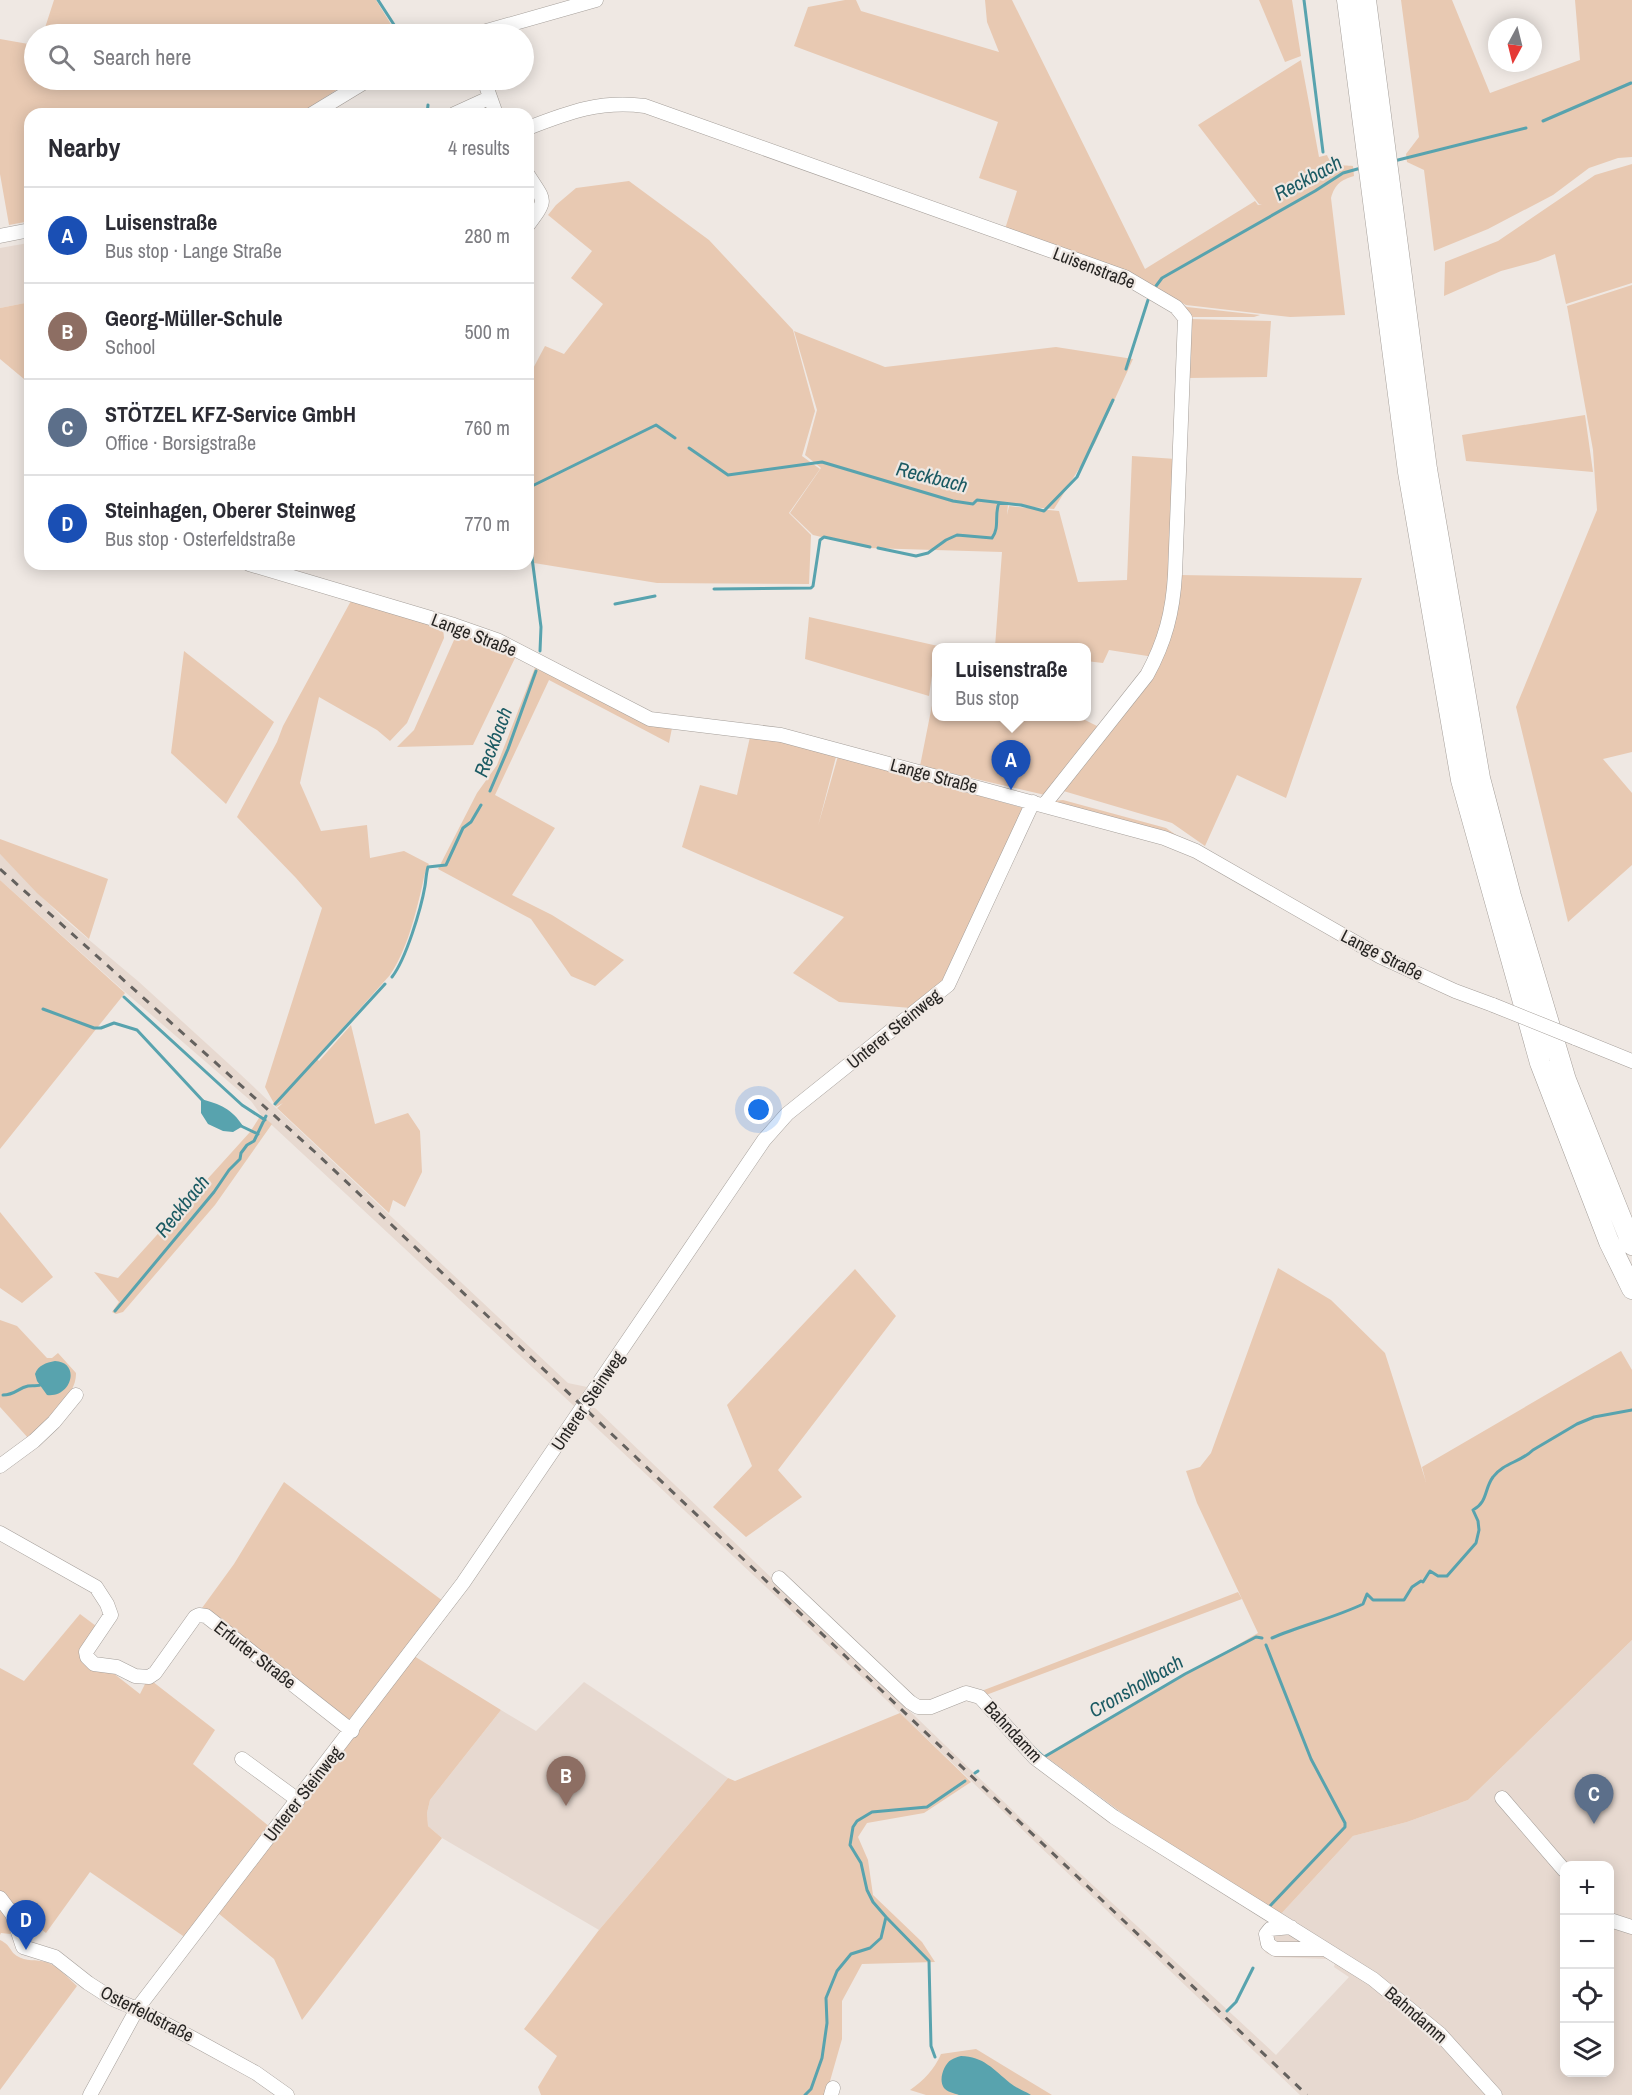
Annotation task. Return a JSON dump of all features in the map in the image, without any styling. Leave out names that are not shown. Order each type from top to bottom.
[{"type":"highway","points":[[1347,0],[1378,154]]},
{"type":"highway","points":[[1366,0],[1408,472],[1461,780],[1540,1063],[1609,1242],[1632,1289]]},
{"type":"highway","points":[[1380,176],[1480,778],[1511,896],[1566,1080],[1632,1245]]},
{"type":"street","points":[[511,24],[596,0]]},
{"type":"street","points":[[322,108],[352,90]]},
{"type":"street","points":[[487,90],[493,108]]},
{"type":"street","points":[[467,108],[489,98]]},
{"type":"street","name":"Luisenstraße","points":[[534,126],[570,112],[607,104],[645,106],[1125,277],[1176,307],[1185,318],[1174,604],[1168,626],[1147,675],[1038,803]]},
{"type":"street","points":[[534,184],[542,197],[542,206],[534,217]]},
{"type":"street","points":[[0,236],[24,231]]},
{"type":"street","name":"Lange Straße","points":[[271,570],[454,625],[496,640],[650,719],[781,735],[1164,838],[1196,851],[1381,957],[1455,991],[1632,1061]]},
{"type":"street","name":"Unterer Steinweg","points":[[90,2095],[137,2009],[463,1583],[764,1140],[787,1114],[948,985],[1038,803]]},
{"type":"street","points":[[0,1466],[54,1422],[76,1395]]},
{"type":"street","name":"Erfurter Straße","points":[[0,1533],[96,1587],[111,1615],[86,1652],[87,1657],[94,1664],[117,1667],[135,1676],[148,1677],[155,1673],[195,1617],[206,1616],[352,1731]]},
{"type":"street","name":"Bahndamm","points":[[779,1578],[910,1702],[918,1707],[932,1707],[966,1694],[980,1697],[1035,1758],[1114,1817],[1373,1979],[1440,2034],[1495,2095]]},
{"type":"street","points":[[242,1759],[298,1800]]},
{"type":"street","points":[[1502,1798],[1560,1865]]},
{"type":"street","name":"Osterfeldstraße","points":[[0,1898],[12,1914],[23,1947],[55,1957],[112,1999],[137,2009],[256,2073],[287,2095]]},
{"type":"street","points":[[1614,1921],[1632,1927]]},
{"type":"street","points":[[1291,1927],[1270,1929],[1266,1934],[1268,1944],[1275,1948],[1326,1949]]},
{"type":"shaded area","points":[[54,0],[376,0],[391,24],[46,24]]},
{"type":"shaded area","points":[[856,0],[861,11],[999,52],[987,22],[985,0],[1012,0],[1145,269],[1255,201],[1258,205],[1262,204],[1259,204],[1198,125],[1301,60],[1319,157],[1327,155],[1334,163],[1353,166],[1354,176],[1339,183],[1331,198],[1345,315],[1290,317],[1186,305],[1129,274],[1005,229],[1017,191],[979,178],[998,122],[794,46],[808,7]]},
{"type":"shaded area","points":[[1259,0],[1292,0],[1301,56],[1285,62]]},
{"type":"shaded area","points":[[1401,0],[1452,0],[1490,93],[1580,60],[1575,0],[1632,0],[1632,157],[1618,158],[1589,168],[1553,195],[1488,229],[1434,251],[1424,170],[1407,162],[1406,154],[1419,137]]},
{"type":"shaded area","points":[[0,39],[24,43],[24,90],[336,90],[308,108],[24,108],[24,222],[9,225],[0,174]]},
{"type":"shaded area","points":[[1632,164],[1632,283],[1566,304],[1555,254],[1501,271],[1444,296],[1445,262],[1498,241],[1595,175]]},
{"type":"shaded area","points":[[629,181],[709,240],[793,330],[815,411],[802,456],[820,469],[789,513],[811,535],[809,584],[657,583],[534,563],[534,367],[545,346],[564,354],[603,304],[571,278],[592,251],[548,215],[576,188]]},
{"type":"shaded area","points":[[24,244],[24,303],[0,308],[0,248]]},
{"type":"shaded area","points":[[1632,285],[1632,752],[1603,759],[1632,793],[1632,865],[1568,922],[1516,707],[1597,510],[1593,450],[1567,306]]},
{"type":"shaded area","points":[[1150,287],[1187,307],[1260,315],[1254,317],[1186,317]]},
{"type":"shaded area","points":[[24,303],[24,379],[0,359],[0,308]]},
{"type":"shaded area","points":[[1189,319],[1271,321],[1267,377],[1187,378]]},
{"type":"shaded area","points":[[794,331],[885,367],[1056,347],[1133,359],[1095,443],[1054,509],[1008,505],[1007,515],[1009,506],[1059,511],[1078,582],[1127,580],[1132,456],[1176,459],[1172,574],[1154,657],[1109,650],[1103,663],[1091,662],[1091,643],[995,643],[1002,552],[868,548],[813,535],[790,513],[821,468],[805,455],[817,410]]},
{"type":"shaded area","points":[[1585,415],[1593,472],[1466,461],[1462,435]]},
{"type":"shaded area","points":[[1179,575],[1362,578],[1286,798],[1237,775],[1205,846],[1172,823],[1060,790],[1147,680]]},
{"type":"shaded area","points":[[352,599],[443,627],[444,638],[407,723],[390,741],[377,730],[319,697],[300,783],[321,831],[367,825],[370,858],[404,851],[429,864],[410,933],[396,965],[390,975],[316,1058],[319,1061],[351,1025],[375,1124],[408,1113],[420,1131],[422,1172],[405,1207],[393,1200],[389,1213],[277,1108],[283,1103],[276,1107],[265,1087],[322,908],[237,817]]},
{"type":"shaded area","points":[[809,617],[932,645],[929,696],[805,659]]},
{"type":"shaded area","points":[[461,633],[516,656],[473,745],[397,747],[414,730],[454,640]]},
{"type":"shaded area","points":[[184,651],[274,722],[226,804],[171,753]]},
{"type":"shaded area","points":[[536,665],[672,728],[669,743],[549,680],[495,795],[555,828],[512,895],[552,915],[624,960],[595,986],[571,976],[531,919],[438,869],[477,793],[497,765]]},
{"type":"shaded area","points":[[932,705],[932,721],[1087,721],[1099,727],[1045,795],[920,766]]},
{"type":"shaded area","points":[[750,737],[778,738],[837,753],[818,826],[838,756],[1023,808],[941,983],[911,1008],[839,1002],[793,973],[844,917],[682,847],[700,785],[737,795]]},
{"type":"shaded area","points":[[1063,800],[1166,828],[1189,844],[1052,803]]},
{"type":"shaded area","points":[[0,839],[108,879],[89,939],[37,893],[0,854]]},
{"type":"shaded area","points":[[0,854],[62,917],[139,982],[240,1074],[568,1383],[587,1387],[574,1406],[261,1115],[251,1101],[0,880]]},
{"type":"shaded area","points":[[0,880],[125,993],[0,1149]]},
{"type":"shaded area","points":[[261,1115],[272,1124],[215,1205],[123,1312],[116,1314],[112,1312],[119,1302],[94,1272],[118,1278],[250,1132]]},
{"type":"shaded area","points":[[0,1212],[53,1277],[22,1303],[0,1288]]},
{"type":"shaded area","points":[[1278,1268],[1331,1300],[1385,1353],[1426,1482],[1422,1467],[1621,1351],[1632,1370],[1632,1640],[1468,1800],[1407,1822],[1353,1836],[1280,1915],[1149,1833],[1045,1756],[1258,1633],[1197,1503],[1186,1471],[1200,1467],[1211,1453]]},
{"type":"shaded area","points":[[855,1269],[896,1316],[778,1470],[802,1497],[746,1537],[713,1507],[752,1466],[727,1405]]},
{"type":"shaded area","points":[[0,1320],[17,1326],[47,1358],[52,1358],[58,1353],[76,1373],[75,1382],[66,1400],[29,1439],[0,1407]]},
{"type":"shaded area","points":[[591,1408],[595,1408],[1027,1824],[1276,2055],[1349,1977],[1334,1967],[1335,1963],[1327,1959],[1275,1957],[1266,1953],[1260,1943],[1260,1935],[1266,1923],[1280,1915],[1353,1836],[1407,1822],[1468,1800],[1632,1640],[1632,2095],[1300,2095],[900,1713],[585,1417]]},
{"type":"shaded area","points":[[284,1482],[443,1601],[352,1724],[202,1608],[234,1564]]},
{"type":"shaded area","points":[[1238,1592],[1242,1599],[986,1695],[984,1690]]},
{"type":"shaded area","points":[[80,1614],[96,1626],[81,1648],[140,1694],[148,1678],[215,1730],[193,1764],[270,1827],[186,1938],[90,1872],[46,1933],[17,1910],[10,1934],[1,1933],[0,1935],[0,1668],[24,1681]]},
{"type":"shaded area","points":[[414,1656],[501,1710],[430,1800],[427,1813],[428,1826],[442,1838],[302,2020],[274,1959],[218,1913]]},
{"type":"shaded area","points":[[584,1682],[728,1778],[599,1930],[442,1838],[428,1826],[427,1813],[430,1800],[501,1710],[536,1731]]},
{"type":"shaded area","points":[[900,1713],[971,1782],[924,1813],[867,1823],[858,1837],[868,1860],[873,1895],[922,1942],[935,1962],[862,1964],[842,2001],[842,2039],[826,2095],[541,2095],[538,2087],[557,2056],[524,2029],[599,1930],[728,1778],[735,1781]]},
{"type":"shaded area","points":[[0,1940],[20,1958],[46,1962],[55,1966],[77,1986],[0,2090]]},
{"type":"shaded area","points":[[976,2049],[1052,2095],[926,2095],[910,2090],[928,2074],[941,2054]]},
{"type":"water","points":[[201,1099],[225,1108],[243,1126],[233,1132],[223,1131],[208,1124],[201,1113]]},
{"type":"water","points":[[55,1361],[68,1367],[70,1380],[62,1391],[47,1395],[35,1374],[40,1366]]},
{"type":"water","points":[[961,2056],[982,2061],[1012,2085],[1031,2095],[959,2095],[947,2090],[942,2085],[944,2069],[948,2062]]},
{"type":"waterway","points":[[378,0],[394,24]]},
{"type":"waterway","points":[[1304,0],[1323,152]]},
{"type":"waterway","name":"Reckbach","points":[[1543,121],[1631,83]]},
{"type":"waterway","name":"Reckbach","points":[[1394,161],[1526,128]]},
{"type":"waterway","name":"Reckbach","points":[[1156,286],[1162,278],[1343,173],[1361,168]]},
{"type":"waterway","name":"Reckbach","points":[[1126,369],[1148,300]]},
{"type":"waterway","name":"Reckbach","points":[[689,448],[728,475],[822,462],[953,501],[973,504],[977,500],[1021,505],[1044,511],[1077,477],[1113,400]]},
{"type":"waterway","name":"Reckbach","points":[[534,485],[656,425],[675,438]]},
{"type":"waterway","points":[[878,548],[916,556],[928,553],[957,535],[992,538],[996,530],[999,503]]},
{"type":"waterway","points":[[714,589],[811,588],[820,540],[824,537],[870,547]]},
{"type":"waterway","name":"Reckbach","points":[[534,570],[541,627],[540,651]]},
{"type":"waterway","points":[[615,604],[655,596]]},
{"type":"waterway","name":"Reckbach","points":[[490,791],[536,671]]},
{"type":"waterway","name":"Reckbach","points":[[392,977],[412,933],[423,896],[428,867],[446,865],[463,828],[471,822],[481,805]]},
{"type":"waterway","name":"Reckbach","points":[[275,1104],[385,984]]},
{"type":"waterway","points":[[124,997],[242,1105],[265,1120]]},
{"type":"waterway","points":[[43,1009],[94,1028],[114,1023],[137,1030],[203,1101]]},
{"type":"waterway","name":"Reckbach","points":[[115,1311],[214,1192],[229,1170],[240,1159],[247,1145],[254,1141],[266,1116]]},
{"type":"waterway","points":[[241,1126],[258,1134]]},
{"type":"waterway","name":"Reckbach","points":[[3,1395],[28,1386],[43,1384]]},
{"type":"waterway","name":"Cronshollbach","points":[[1272,1638],[1363,1604],[1367,1594],[1373,1600],[1404,1600],[1412,1587],[1423,1582],[1430,1571],[1438,1576],[1447,1576],[1476,1543],[1479,1530],[1473,1510],[1484,1499],[1490,1482],[1497,1472],[1577,1424],[1594,1417],[1632,1410]]},
{"type":"waterway","name":"Cronshollbach","points":[[1034,1748],[1044,1757],[1185,1674],[1256,1637],[1262,1638]]},
{"type":"waterway","points":[[1266,1645],[1311,1759],[1345,1823],[1345,1827],[1270,1906]]},
{"type":"waterway","name":"Cronshollbach","points":[[805,2095],[811,2089],[822,2058],[827,2023],[826,1998],[837,1971],[851,1954],[870,1948],[881,1938],[886,1917],[873,1902],[867,1890],[861,1863],[850,1845],[853,1827],[857,1821],[872,1812],[927,1807],[965,1781]]},
{"type":"waterway","points":[[886,1917],[929,1961],[931,2046],[935,2057]]},
{"type":"waterway","points":[[1227,2011],[1236,2002],[1253,1968]]},
{"type":"railway","points":[[0,869],[315,1152],[1307,2095]]},
{"type":"place","name":"Luisenstraße","points":[[1011,790]]},
{"type":"place","name":"Georg-Müller-Schule","points":[[566,1806]]},
{"type":"place","name":"STÖTZEL KFZ-Service GmbH","points":[[1594,1824]]},
{"type":"place","name":"Steinhagen, Oberer Steinweg","points":[[26,1950]]}]
